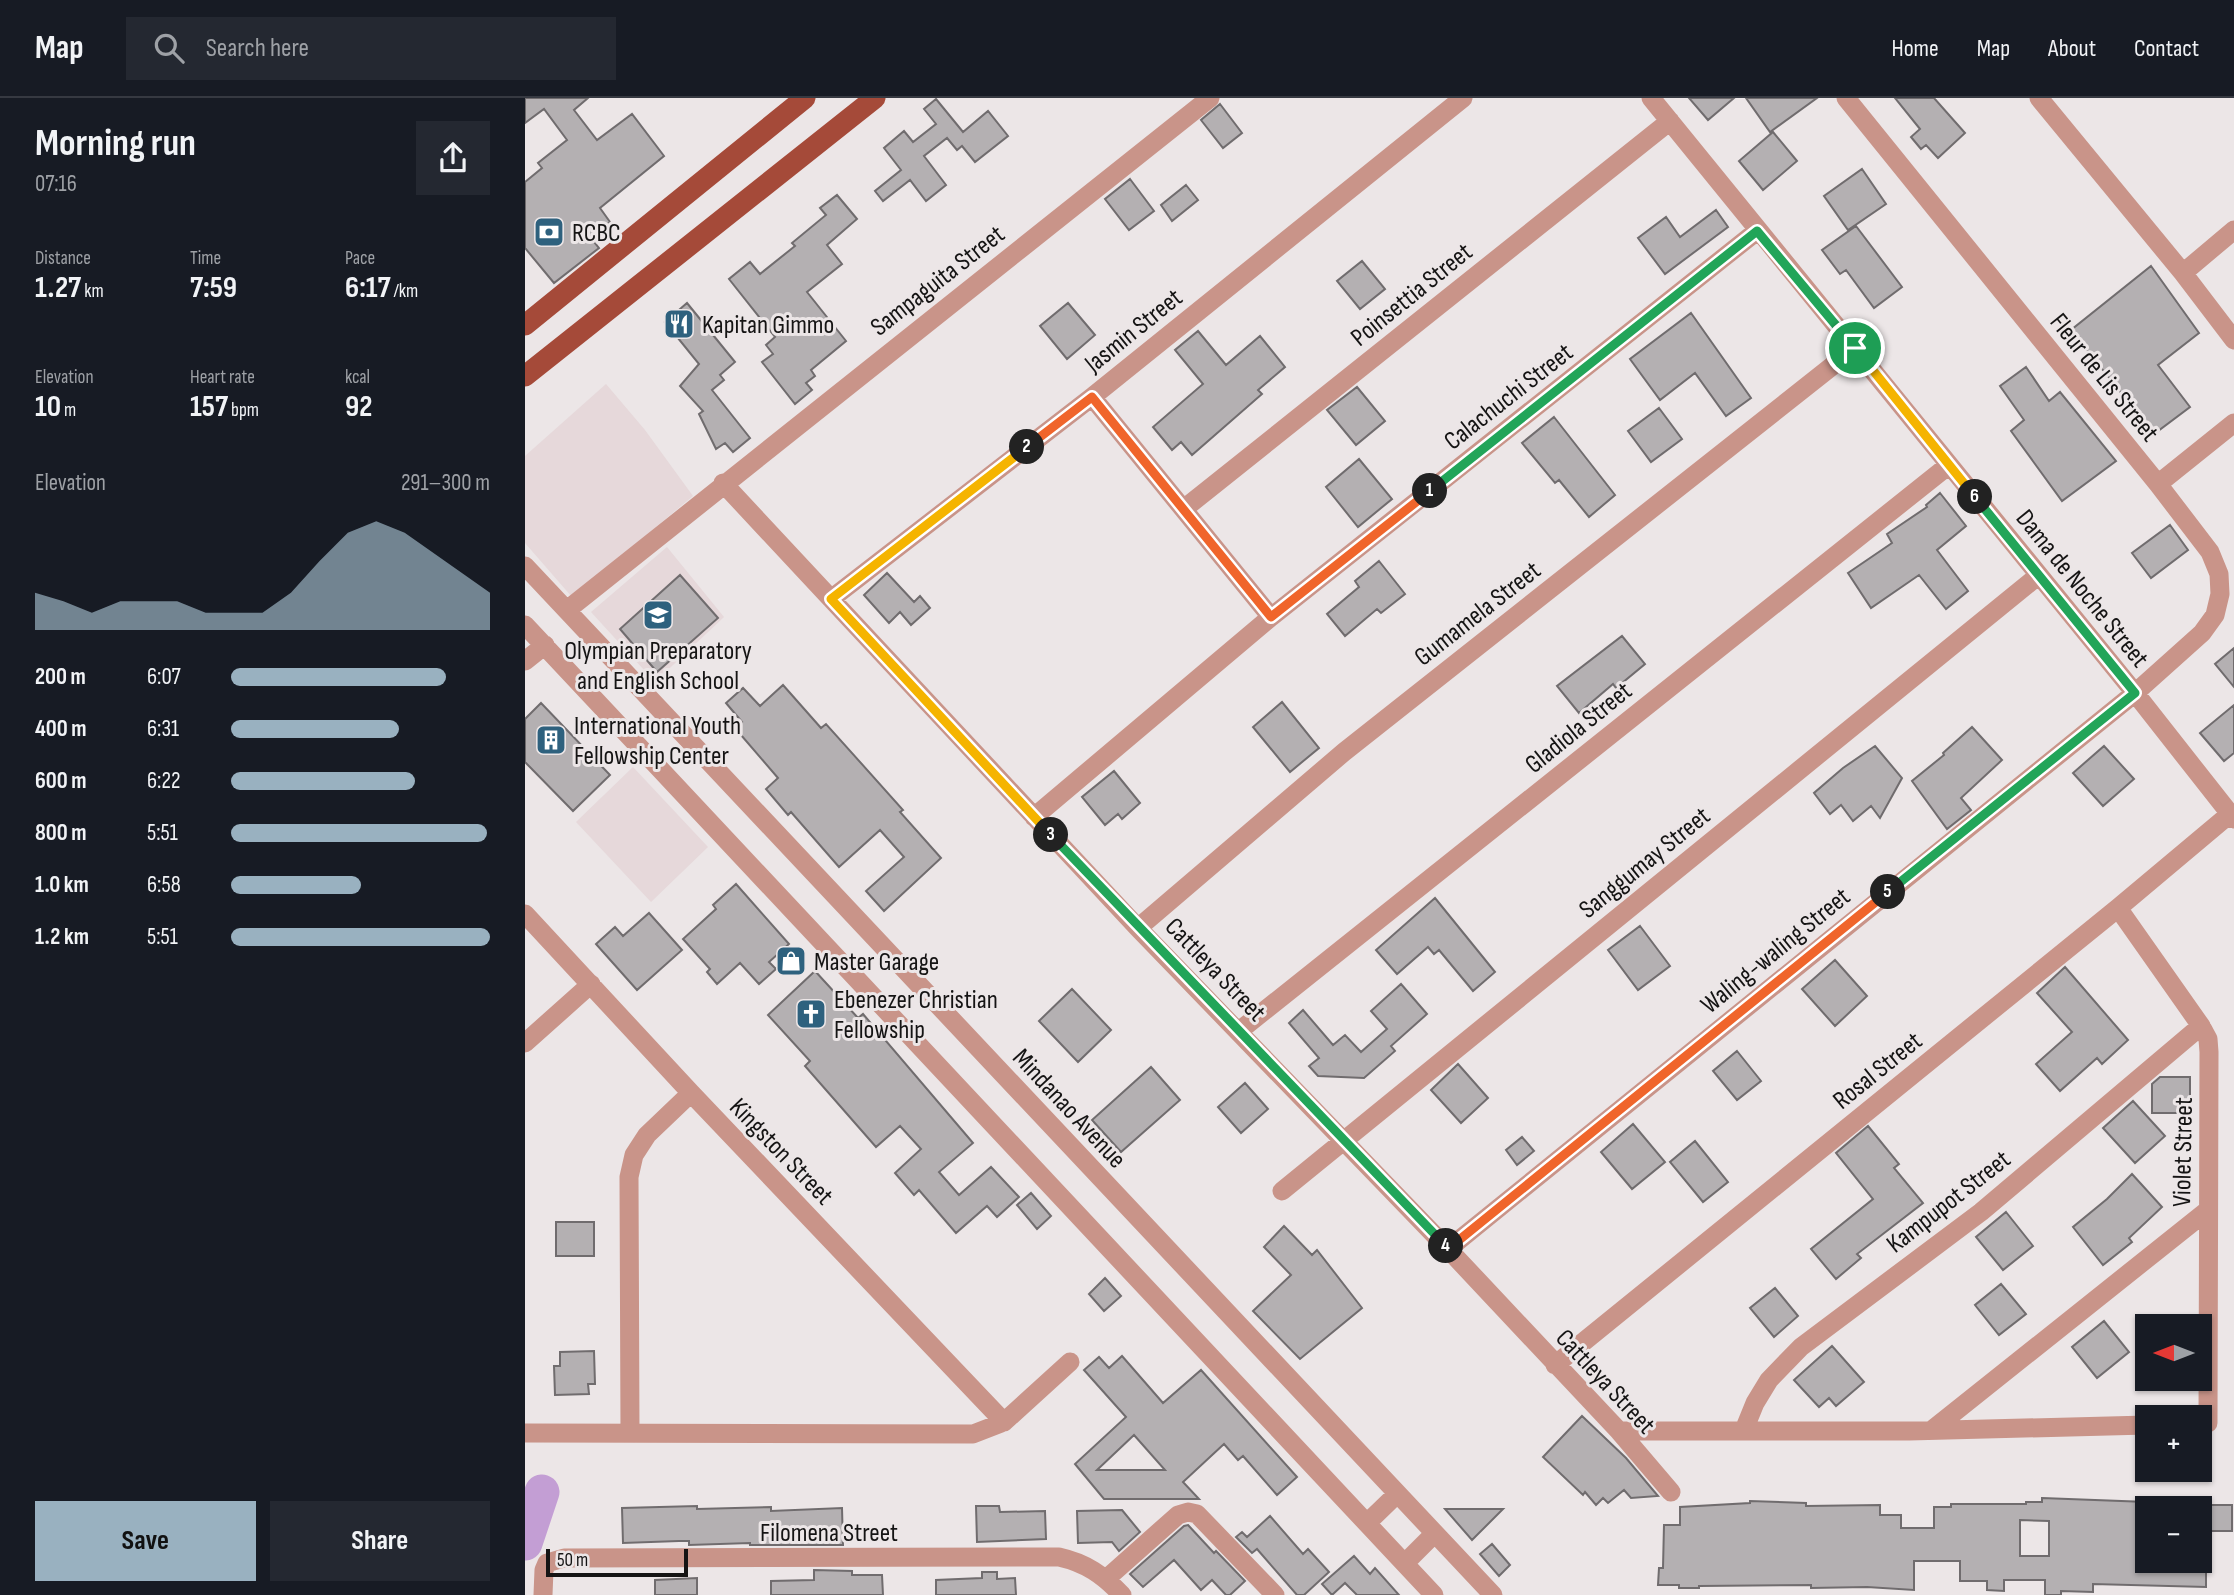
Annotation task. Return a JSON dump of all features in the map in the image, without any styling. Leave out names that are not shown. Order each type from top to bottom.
[{"type":"main road","points":[[525,325],[805,98]]},
{"type":"main road","points":[[525,376],[875,98]]},
{"type":"street","name":"Sampaguita Street","points":[[567,610],[1210,98]]},
{"type":"street","name":"Jasmin Street","points":[[831,599],[1092,397],[1463,98]]},
{"type":"street","name":"Dama de Noche Street","points":[[1651,98],[2232,816]]},
{"type":"street","name":"Fleur de Lis Street","points":[[1846,98],[2210,552],[2219,574],[2220,594],[2215,615],[2203,633],[2135,693]]},
{"type":"street","points":[[2039,98],[2183,273],[2234,340]]},
{"type":"street","name":"Poinsettia Street","points":[[1185,508],[1670,121]]},
{"type":"street","points":[[2183,273],[2234,230]]},
{"type":"street","name":"Calachuchi Street","points":[[1034,817],[1271,617],[1757,231]]},
{"type":"street","name":"Gumamela Street","points":[[1139,928],[1343,752],[1855,348]]},
{"type":"street","points":[[1092,397],[1271,617]]},
{"type":"street","points":[[2158,484],[2234,424]]},
{"type":"street","name":"Gladiola Street","points":[[1239,1031],[1949,465]]},
{"type":"street","name":"Cattleya Street","points":[[723,484],[1139,928],[1448,1249],[1619,1431],[1671,1492]]},
{"type":"street","name":"Mindanao Avenue","points":[[525,566],[1491,1594]]},
{"type":"street","name":"Sanggumay Street","points":[[1282,1191],[2039,575]]},
{"type":"street","points":[[525,625],[1434,1595]]},
{"type":"street","points":[[525,661],[545,645]]},
{"type":"street","name":"Waling-waling Street","points":[[1448,1249],[2135,693]]},
{"type":"street","name":"Rosal Street","points":[[1555,1365],[2232,816]]},
{"type":"street","name":"Violet Street","points":[[2118,908],[2201,1026],[2207,1039],[2204,1405]]},
{"type":"street","name":"Kingston Street","points":[[525,914],[1004,1422]]},
{"type":"street","points":[[525,1043],[591,984]]},
{"type":"street","name":"Kampupot Street","points":[[1744,1430],[1765,1386],[1801,1347],[1981,1212],[2201,1026]]},
{"type":"street","points":[[630,1433],[629,1177],[634,1155],[647,1135],[691,1093]]},
{"type":"street","points":[[1933,1430],[2207,1210]]},
{"type":"street","points":[[525,1433],[973,1434],[1004,1422],[1070,1362]]},
{"type":"street","points":[[1619,1431],[1933,1430],[2135,1425]]},
{"type":"street","points":[[1367,1523],[1397,1494]]},
{"type":"street","points":[[1106,1579],[1178,1515],[1188,1512],[1198,1514],[1275,1595]]},
{"type":"street","points":[[1405,1563],[1434,1534]]},
{"type":"street","name":"Filomena Street","points":[[543,1595],[544,1570],[547,1563],[564,1558],[1059,1558],[1077,1561],[1106,1579],[1122,1595]]},
{"type":"shaded area","points":[[606,384],[645,430],[693,496],[572,597],[525,543],[525,456]]},
{"type":"shaded area","name":"Olympian Preparatory and English School","points":[[667,547],[724,617],[655,682],[591,612]]},
{"type":"shaded area","points":[[633,767],[708,847],[651,902],[576,822]]},
{"type":"building","points":[[525,98],[588,98],[574,110],[597,140],[632,114],[664,156],[600,208],[610,222],[590,237],[599,248],[554,283],[525,248],[525,182],[542,168],[538,163],[567,140],[544,109],[525,123]]},
{"type":"building","points":[[1689,98],[1734,98],[1708,120]]},
{"type":"building","points":[[1746,98],[1817,98],[1770,132]]},
{"type":"building","points":[[1895,98],[1934,98],[1965,133],[1938,158],[1926,145],[1921,149],[1911,137],[1920,129]]},
{"type":"building","points":[[936,99],[963,132],[988,111],[1008,136],[975,162],[962,146],[957,150],[947,138],[924,156],[946,185],[926,201],[910,180],[883,201],[875,191],[901,170],[884,148],[904,131],[913,142],[936,124],[924,109]]},
{"type":"building","points":[[1220,104],[1242,133],[1223,148],[1201,120]]},
{"type":"building","points":[[1773,132],[1797,161],[1763,190],[1739,161]]},
{"type":"building","points":[[1862,169],[1886,204],[1848,230],[1824,196]]},
{"type":"building","points":[[1130,179],[1154,211],[1129,230],[1105,199]]},
{"type":"building","points":[[1186,185],[1198,200],[1172,221],[1161,205]]},
{"type":"building","points":[[837,195],[857,219],[827,245],[842,264],[807,292],[846,341],[811,370],[815,376],[806,383],[812,390],[795,404],[762,362],[773,354],[766,345],[775,337],[729,279],[750,262],[760,274],[795,246],[792,243],[826,215],[820,208]]},
{"type":"building","points":[[1716,210],[1728,227],[1665,274],[1638,238],[1666,217],[1680,237]]},
{"type":"building","points":[[1856,226],[1902,287],[1874,308],[1846,270],[1840,274],[1822,250]]},
{"type":"building","points":[[1362,261],[1385,289],[1360,309],[1337,281]]},
{"type":"building","points":[[2151,266],[2199,333],[2158,365],[2190,407],[2154,434],[2071,330]]},
{"type":"building","points":[[687,303],[735,362],[720,375],[724,380],[712,390],[750,438],[733,452],[725,443],[716,449],[699,414],[703,411],[680,386],[699,364],[665,322]]},
{"type":"building","points":[[1068,303],[1095,335],[1067,359],[1040,326]]},
{"type":"building","points":[[1691,313],[1751,398],[1726,416],[1695,373],[1660,400],[1630,359]]},
{"type":"building","points":[[1198,331],[1226,365],[1260,336],[1285,367],[1258,390],[1262,394],[1192,455],[1181,442],[1172,450],[1153,427],[1203,384],[1175,350]]},
{"type":"building","points":[[2026,367],[2049,401],[2060,392],[2116,461],[2062,501],[2011,431],[2024,420],[2000,386]]},
{"type":"building","points":[[1357,387],[1385,421],[1356,445],[1327,410]]},
{"type":"building","points":[[1659,408],[1682,439],[1651,462],[1628,431]]},
{"type":"building","points":[[1554,417],[1615,495],[1589,517],[1559,480],[1555,483],[1522,443]]},
{"type":"building","points":[[1359,459],[1392,499],[1358,527],[1326,487]]},
{"type":"building","points":[[1940,493],[1966,526],[1937,550],[1968,591],[1946,609],[1919,575],[1871,608],[1848,573],[1892,543],[1887,534],[1927,507]]},
{"type":"building","points":[[2170,525],[2188,550],[2151,578],[2132,553]]},
{"type":"building","points":[[1379,561],[1405,594],[1381,613],[1377,609],[1345,636],[1327,614],[1359,587],[1355,581]]},
{"type":"building","points":[[887,573],[914,602],[920,596],[930,608],[911,625],[900,612],[889,623],[864,595]]},
{"type":"building","points":[[680,575],[718,618],[657,672],[620,629]]},
{"type":"building","points":[[1622,636],[1645,664],[1616,688],[1613,684],[1579,713],[1557,686]]},
{"type":"building","points":[[2234,648],[2234,687],[2215,664]]},
{"type":"building","points":[[783,685],[821,728],[826,724],[903,810],[900,812],[941,858],[884,911],[866,891],[904,857],[880,830],[839,867],[791,812],[788,815],[766,789],[778,778],[735,728],[742,722],[726,703],[743,688],[760,706]]},
{"type":"building","points":[[1282,702],[1319,748],[1290,772],[1253,727]]},
{"type":"building","name":"International Youth Fellowship Center","points":[[541,703],[610,775],[573,811],[525,762],[525,719]]},
{"type":"building","points":[[2234,705],[2234,753],[2224,761],[2200,733]]},
{"type":"building","points":[[1972,727],[2002,760],[1961,798],[1971,810],[1947,829],[1912,781]]},
{"type":"building","points":[[1875,746],[1902,778],[1880,818],[1871,806],[1853,821],[1841,805],[1830,814],[1814,793],[1843,768]]},
{"type":"building","points":[[2104,746],[2134,779],[2103,806],[2073,773]]},
{"type":"building","points":[[1114,771],[1140,803],[1122,819],[1118,814],[1105,825],[1082,797]]},
{"type":"building","points":[[736,884],[789,944],[769,962],[776,969],[759,984],[740,963],[717,984],[707,972],[710,969],[683,939],[716,909],[713,905]]},
{"type":"building","points":[[1435,898],[1495,972],[1473,991],[1439,950],[1434,954],[1428,947],[1397,974],[1376,950]]},
{"type":"building","points":[[649,913],[682,950],[637,990],[596,944],[615,927],[623,936]]},
{"type":"building","points":[[1640,926],[1670,966],[1638,990],[1608,950]]},
{"type":"building","points":[[1835,960],[1867,996],[1835,1026],[1802,989]]},
{"type":"building","points":[[2065,967],[2128,1040],[2102,1064],[2097,1058],[2060,1091],[2036,1064],[2072,1032],[2037,993]]},
{"type":"building","points":[[815,971],[858,1018],[863,1014],[973,1143],[939,1172],[959,1195],[991,1167],[1019,1197],[997,1217],[987,1206],[956,1233],[919,1190],[914,1195],[895,1173],[921,1149],[900,1126],[876,1147],[805,1066],[810,1061],[768,1015]]},
{"type":"building","points":[[1401,984],[1427,1014],[1391,1046],[1395,1051],[1364,1078],[1318,1076],[1309,1066],[1319,1058],[1289,1023],[1303,1010],[1333,1045],[1345,1035],[1361,1052],[1387,1029],[1371,1011]]},
{"type":"building","points":[[1072,989],[1111,1030],[1078,1062],[1039,1021]]},
{"type":"building","points":[[1737,1051],[1761,1081],[1737,1100],[1713,1071]]},
{"type":"building","points":[[1458,1064],[1488,1098],[1461,1123],[1431,1090]]},
{"type":"building","points":[[1151,1067],[1180,1100],[1121,1152],[1092,1120]]},
{"type":"building","points":[[2160,1077],[2190,1077],[2190,1113],[2152,1113],[2152,1084]]},
{"type":"building","points":[[1245,1083],[1268,1109],[1241,1133],[1218,1107]]},
{"type":"building","points":[[2133,1101],[2165,1136],[2135,1163],[2103,1128]]},
{"type":"building","points":[[1633,1124],[1665,1162],[1632,1189],[1601,1152]]},
{"type":"building","points":[[1868,1126],[1899,1164],[1894,1168],[1923,1203],[1857,1254],[1861,1258],[1836,1279],[1811,1249],[1873,1199],[1836,1153]]},
{"type":"building","points":[[1522,1137],[1534,1151],[1517,1165],[1506,1150]]},
{"type":"building","points":[[1695,1141],[1728,1182],[1703,1202],[1670,1162]]},
{"type":"building","points":[[2132,1174],[2162,1207],[2129,1238],[2132,1242],[2103,1265],[2073,1227]]},
{"type":"building","points":[[1031,1193],[1051,1216],[1037,1229],[1017,1205]]},
{"type":"building","points":[[2006,1212],[2033,1246],[2003,1270],[1976,1237]]},
{"type":"building","points":[[556,1222],[594,1222],[594,1256],[556,1256]]},
{"type":"building","points":[[1284,1226],[1312,1255],[1317,1250],[1362,1308],[1300,1359],[1253,1311],[1291,1275],[1264,1247]]},
{"type":"building","points":[[1105,1278],[1121,1296],[1104,1311],[1089,1294]]},
{"type":"building","points":[[2001,1284],[2026,1314],[1999,1335],[1975,1305]]},
{"type":"building","points":[[1775,1288],[1798,1316],[1774,1337],[1750,1308]]},
{"type":"building","points":[[2104,1321],[2129,1352],[2097,1378],[2072,1347]]},
{"type":"building","points":[[1832,1346],[1864,1382],[1836,1406],[1829,1398],[1819,1407],[1794,1380]]},
{"type":"building","points":[[594,1351],[595,1384],[588,1384],[589,1394],[555,1395],[554,1366],[560,1366],[560,1352]]},
{"type":"building","points":[[1122,1356],[1163,1403],[1201,1370],[1297,1477],[1277,1495],[1243,1456],[1238,1460],[1224,1444],[1183,1482],[1199,1499],[1104,1499],[1075,1464],[1126,1417],[1084,1370],[1099,1357],[1109,1368]],"holes":[[[1134,1435],[1165,1470],[1097,1470]]]},
{"type":"building","points":[[1582,1416],[1626,1458],[1658,1496],[1631,1498],[1624,1490],[1608,1503],[1603,1498],[1596,1505],[1585,1492],[1583,1495],[1543,1457]]},
{"type":"building","points":[[2042,1498],[2135,1502],[2135,1573],[2206,1573],[2206,1587],[2093,1584],[2093,1592],[2061,1591],[2061,1595],[2045,1595],[2045,1580],[2004,1580],[2004,1591],[1987,1590],[1987,1581],[1960,1581],[1960,1561],[1914,1561],[1914,1590],[1811,1588],[1811,1585],[1679,1588],[1679,1585],[1658,1585],[1659,1568],[1663,1568],[1664,1525],[1680,1525],[1680,1507],[1750,1501],[1806,1503],[1806,1506],[1880,1505],[1880,1515],[1901,1515],[1901,1528],[1934,1528],[1934,1507],[2042,1502]],"holes":[[[2020,1520],[2049,1521],[2049,1556],[2020,1556]]]},
{"type":"building","points":[[2212,1505],[2232,1505],[2232,1531],[2212,1531]]},
{"type":"building","points":[[697,1506],[697,1509],[771,1507],[771,1511],[842,1508],[843,1545],[689,1545],[689,1541],[623,1543],[622,1508]]},
{"type":"building","points":[[976,1506],[999,1506],[1000,1512],[1045,1511],[1046,1539],[977,1542]]},
{"type":"building","points":[[1445,1509],[1503,1509],[1472,1540]]},
{"type":"building","points":[[1122,1510],[1140,1532],[1119,1551],[1112,1542],[1078,1543],[1077,1511]]},
{"type":"building","points":[[1270,1516],[1303,1554],[1308,1549],[1329,1572],[1304,1595],[1297,1595],[1257,1549],[1252,1553],[1236,1537],[1242,1532],[1247,1537]]},
{"type":"building","points":[[1188,1525],[1245,1581],[1230,1595],[1226,1595],[1212,1580],[1201,1590],[1174,1560],[1143,1587],[1130,1574]]},
{"type":"building","points":[[1492,1544],[1510,1565],[1499,1576],[1480,1554]]},
{"type":"building","points":[[1354,1556],[1370,1574],[1375,1568],[1399,1595],[1357,1595],[1345,1583],[1332,1595],[1322,1584]]},
{"type":"building","points":[[814,1570],[852,1571],[852,1575],[882,1575],[883,1595],[771,1595],[771,1581],[814,1580]]},
{"type":"building","points":[[982,1572],[997,1572],[997,1579],[1015,1578],[1016,1595],[936,1595],[936,1580],[982,1578]]},
{"type":"building","points":[[697,1578],[697,1595],[655,1595],[655,1580]]},
{"type":"waterway","points":[[525,1543],[542,1492]]},
{"type":"place","name":"RCBC","points":[[549,232]]},
{"type":"place","name":"Kapitan Gimmo","points":[[679,324]]},
{"type":"place","name":"Olympian Preparatory and English School","points":[[658,615]]},
{"type":"place","name":"International Youth Fellowship Center","points":[[551,740]]},
{"type":"place","name":"Master Garage","points":[[791,961]]},
{"type":"place","name":"Ebenezer Christian Fellowship","points":[[811,1014]]},
{"type":"route","points":[[1757,231],[1855,348],[2135,693],[1448,1249],[1139,928],[831,599],[1092,397],[1271,617],[1757,231]]}]
